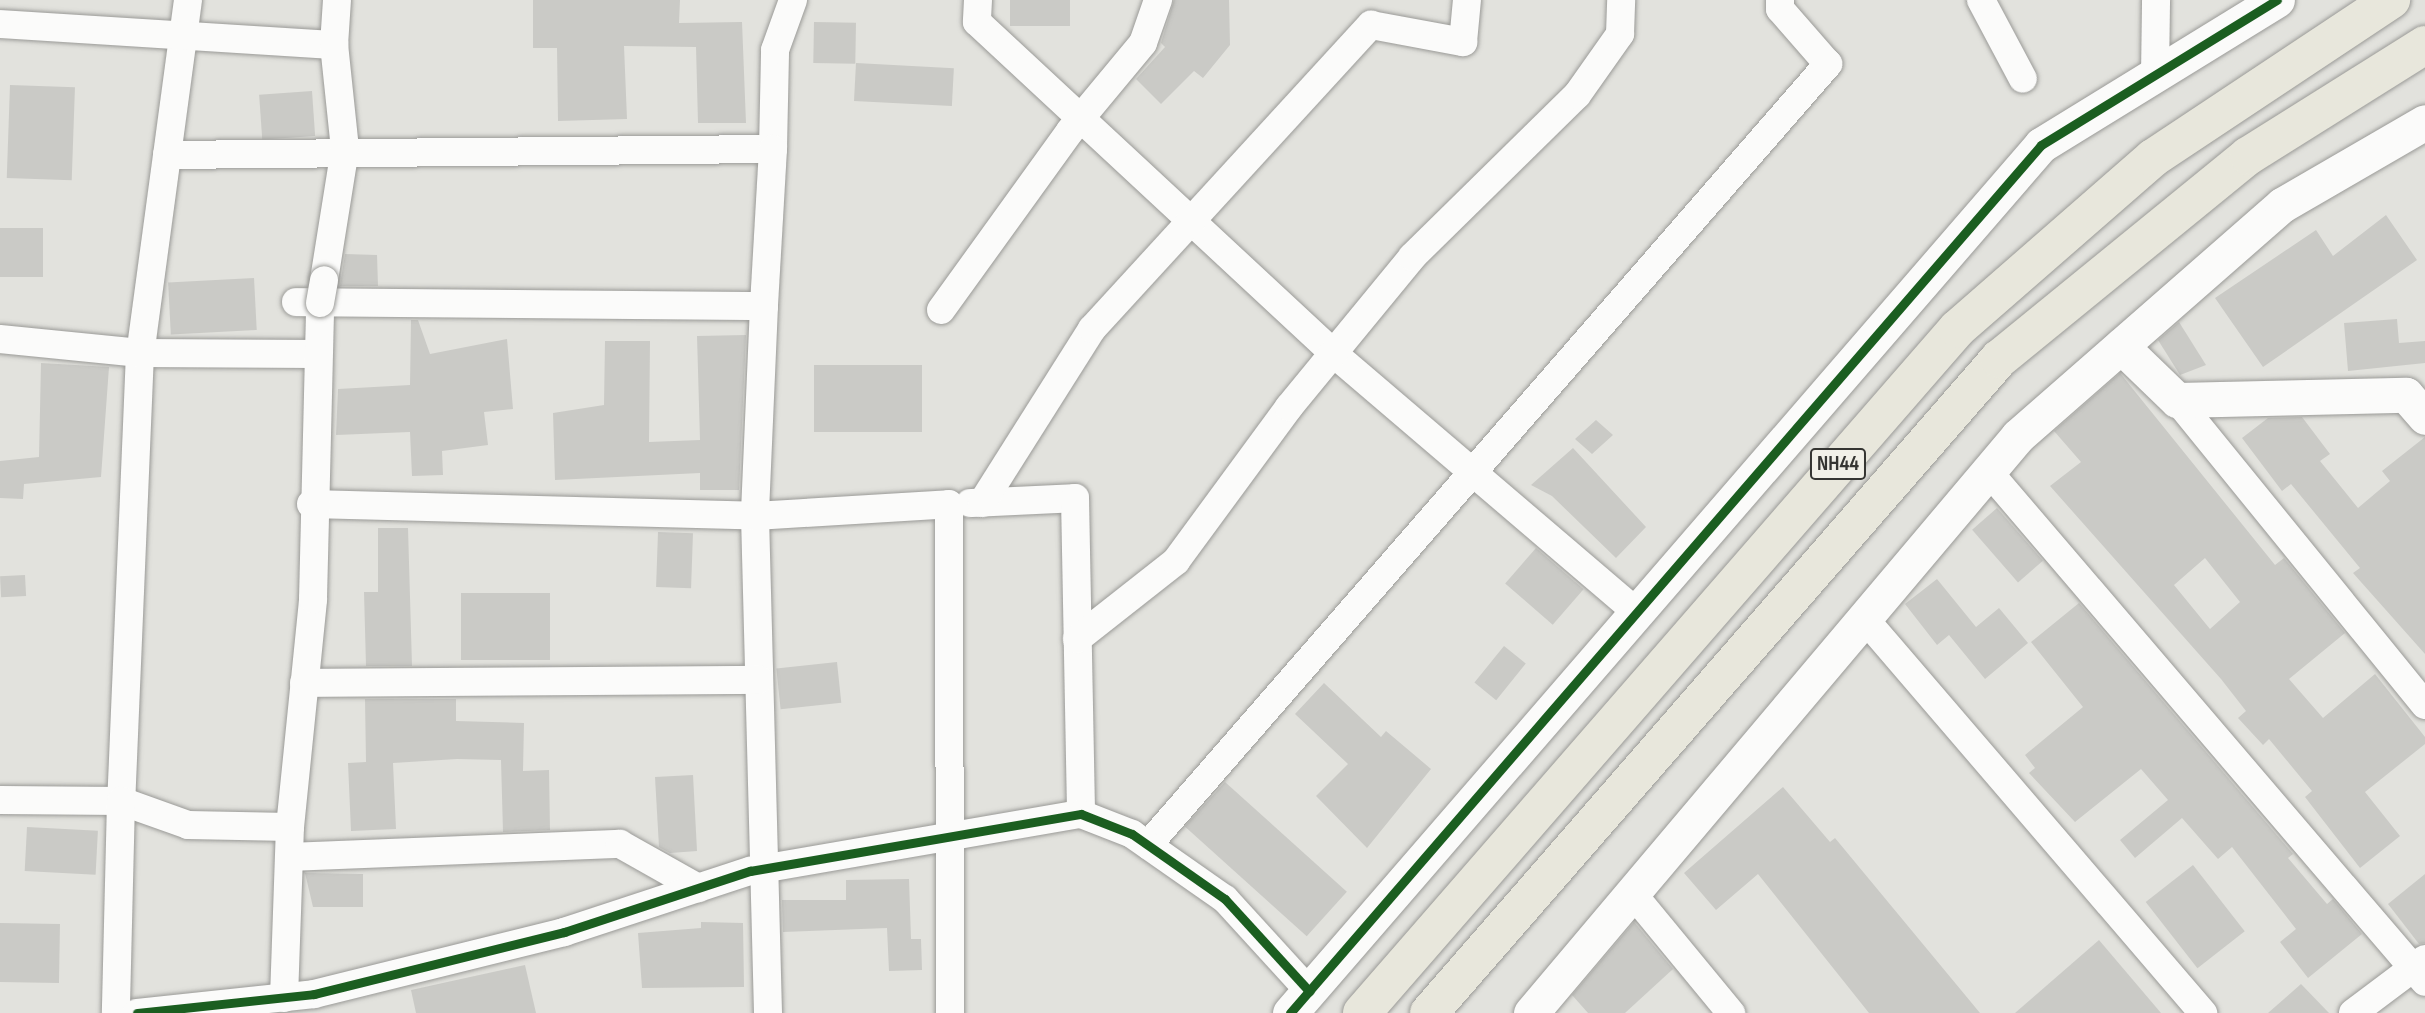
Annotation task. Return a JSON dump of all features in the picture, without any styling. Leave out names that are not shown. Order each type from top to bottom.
[{"type":"highway","name":"NH44","points":[[1362,1013],[1957,329],[2153,158],[2391,0]]},
{"type":"highway","name":"NH44","points":[[1429,1013],[1999,359],[2248,156],[2425,45]]},
{"type":"street","points":[[0,11],[2,0]]},
{"type":"street","points":[[116,1013],[121,801],[140,353],[188,0]]},
{"type":"street","points":[[284,998],[290,827],[313,599],[311,504],[316,354],[315,297],[343,153],[334,45],[337,0]]},
{"type":"street","points":[[768,1013],[755,516],[773,149],[775,50],[793,0]]},
{"type":"street","points":[[978,0],[977,22],[1333,353],[1636,612]]},
{"type":"street","points":[[941,310],[1082,118],[1143,43],[1158,0]]},
{"type":"street","points":[[982,503],[1092,329],[1371,25],[1463,42],[1467,0]]},
{"type":"street","points":[[1077,639],[1176,561],[1333,353],[1412,257],[1577,95],[1620,34],[1621,0]]},
{"type":"street","points":[[1148,845],[1828,64],[1780,9],[1780,0]]},
{"type":"street","points":[[1981,0],[2023,79]]},
{"type":"street","points":[[2155,75],[2156,0]]},
{"type":"street","points":[[137,1013],[284,998],[564,932],[763,869],[1080,814],[1148,845],[1225,899],[1299,1002],[2041,145],[2277,0]]},
{"type":"street","points":[[0,24],[182,38],[334,45]]},
{"type":"street","points":[[1531,1013],[2018,436],[2282,205],[2425,122]]},
{"type":"street","points":[[167,155],[773,149]]},
{"type":"street","points":[[315,297],[764,306]]},
{"type":"street","points":[[0,339],[140,353],[316,354]]},
{"type":"street","points":[[2121,346],[2177,400],[2425,705]]},
{"type":"street","points":[[2177,400],[2419,402]]},
{"type":"street","points":[[1988,471],[2421,970],[2379,988],[2353,1013]]},
{"type":"street","points":[[311,504],[755,516],[1075,498],[1080,814]]},
{"type":"street","points":[[949,504],[947,837],[950,1013]]},
{"type":"street","points":[[1864,618],[2203,1013]]},
{"type":"street","points":[[304,682],[759,680]]},
{"type":"street","points":[[0,800],[121,801],[188,825],[290,827]]},
{"type":"street","points":[[290,857],[620,844],[698,888]]},
{"type":"street","points":[[1632,893],[1731,1013]]},
{"type":"building","points":[[533,0],[680,0],[679,23],[742,22],[746,123],[698,123],[696,47],[624,46],[627,119],[558,121],[557,48],[533,48]]},
{"type":"building","points":[[1010,0],[1070,0],[1070,26],[1010,26]]},
{"type":"building","points":[[1174,0],[1229,0],[1230,45],[1203,78],[1194,71],[1161,104],[1136,79],[1165,47],[1161,43]]},
{"type":"building","points":[[814,22],[856,23],[855,64],[813,63]]},
{"type":"building","points":[[856,63],[954,68],[952,106],[854,101]]},
{"type":"building","points":[[10,85],[75,87],[72,180],[7,178]]},
{"type":"building","points":[[312,91],[315,136],[262,140],[259,95]]},
{"type":"building","points":[[2386,215],[2417,260],[2263,367],[2215,298],[2316,230],[2333,256]]},
{"type":"building","points":[[0,228],[43,228],[43,277],[0,277]]},
{"type":"building","points":[[345,254],[377,255],[378,286],[340,286]]},
{"type":"building","points":[[254,278],[257,330],[171,334],[168,283]]},
{"type":"building","points":[[2397,319],[2399,343],[2425,341],[2425,363],[2348,371],[2344,323]]},
{"type":"building","points":[[411,320],[418,320],[430,354],[507,339],[513,409],[484,412],[488,445],[442,451],[443,475],[412,476],[410,432],[336,435],[338,389],[410,385]]},
{"type":"building","points":[[2179,322],[2206,365],[2180,375],[2158,340]]},
{"type":"building","points":[[746,335],[739,490],[700,490],[700,473],[555,480],[553,413],[604,405],[605,341],[650,341],[649,442],[700,440],[697,336]]},
{"type":"building","points":[[41,363],[109,367],[101,477],[24,484],[23,499],[0,498],[0,461],[39,457]]},
{"type":"building","points":[[814,365],[922,365],[922,432],[814,432]]},
{"type":"building","points":[[2120,373],[2275,565],[2284,558],[2345,633],[2289,679],[2323,718],[2375,674],[2425,737],[2425,744],[2365,792],[2400,836],[2360,868],[2305,797],[2312,791],[2269,739],[2263,745],[2238,718],[2246,711],[2221,679],[2050,486],[2081,462],[2054,431]],"holes":[[[2205,558],[2240,602],[2210,629],[2174,585]]]},
{"type":"building","points":[[2302,417],[2330,454],[2320,461],[2358,508],[2390,481],[2382,471],[2425,437],[2425,654],[2353,573],[2360,568],[2291,484],[2282,491],[2242,438],[2268,418]]},
{"type":"building","points":[[1596,420],[1613,435],[1592,454],[1575,439]]},
{"type":"building","points":[[1573,448],[1646,527],[1616,558],[1552,496],[1531,485]]},
{"type":"building","points":[[1997,508],[2043,561],[2018,582],[1972,530]]},
{"type":"building","points":[[378,528],[408,528],[412,666],[366,666],[364,592],[378,592]]},
{"type":"building","points":[[658,532],[693,533],[691,588],[656,587]]},
{"type":"building","points":[[1536,548],[1584,589],[1553,625],[1505,583]]},
{"type":"building","points":[[25,575],[26,596],[1,597],[0,576]]},
{"type":"building","points":[[1937,579],[1976,627],[1999,608],[2028,643],[1985,679],[1949,635],[1937,645],[1905,604]]},
{"type":"building","points":[[461,593],[550,593],[550,660],[461,660]]},
{"type":"building","points":[[2079,603],[2293,854],[2288,858],[2327,904],[2333,899],[2362,934],[2308,978],[2280,942],[2296,929],[2232,847],[2218,859],[2182,818],[2135,858],[2120,840],[2168,800],[2141,769],[2075,822],[2029,773],[2035,768],[2025,755],[2083,707],[2031,642]]},
{"type":"building","points":[[1504,646],[1526,664],[1496,700],[1474,683]]},
{"type":"building","points":[[837,662],[841,703],[781,709],[776,668]]},
{"type":"building","points":[[1324,683],[1381,737],[1386,731],[1431,769],[1367,848],[1316,796],[1348,764],[1295,714]]},
{"type":"building","points":[[365,699],[456,699],[456,721],[524,723],[523,771],[549,770],[550,830],[503,832],[501,760],[457,759],[393,763],[396,829],[351,831],[348,763],[366,762]]},
{"type":"building","points":[[693,775],[697,851],[670,853],[659,847],[655,777]]},
{"type":"building","points":[[1225,782],[1347,892],[1307,936],[1185,827]]},
{"type":"building","points":[[1783,787],[1830,842],[1835,838],[1980,1013],[1869,1013],[1758,874],[1716,910],[1684,873]]},
{"type":"building","points":[[27,827],[98,831],[96,875],[25,871]]},
{"type":"building","points":[[2193,865],[2245,931],[2197,968],[2146,902]]},
{"type":"building","points":[[305,873],[363,874],[363,907],[313,907]]},
{"type":"building","points":[[2425,874],[2425,943],[2419,944],[2388,904]]},
{"type":"building","points":[[909,879],[911,939],[921,939],[922,970],[889,971],[887,928],[783,932],[782,900],[846,900],[846,880]]},
{"type":"building","points":[[701,922],[743,923],[744,987],[642,988],[638,933],[701,928]]},
{"type":"building","points":[[1634,922],[1673,969],[1625,1013],[1588,1013],[1572,995]]},
{"type":"building","points":[[0,923],[60,924],[59,983],[0,982]]},
{"type":"building","points":[[2099,940],[2161,1013],[2015,1013]]},
{"type":"building","points":[[525,965],[536,1013],[416,1013],[411,990]]},
{"type":"building","points":[[2301,984],[2329,1013],[2268,1013]]},
{"type":"cycle path","points":[[1290,1013],[2041,145],[2277,0]]},
{"type":"cycle path","points":[[137,1013],[314,994],[564,932],[750,871],[1081,814],[1132,834],[1225,899],[1309,991]]}]
